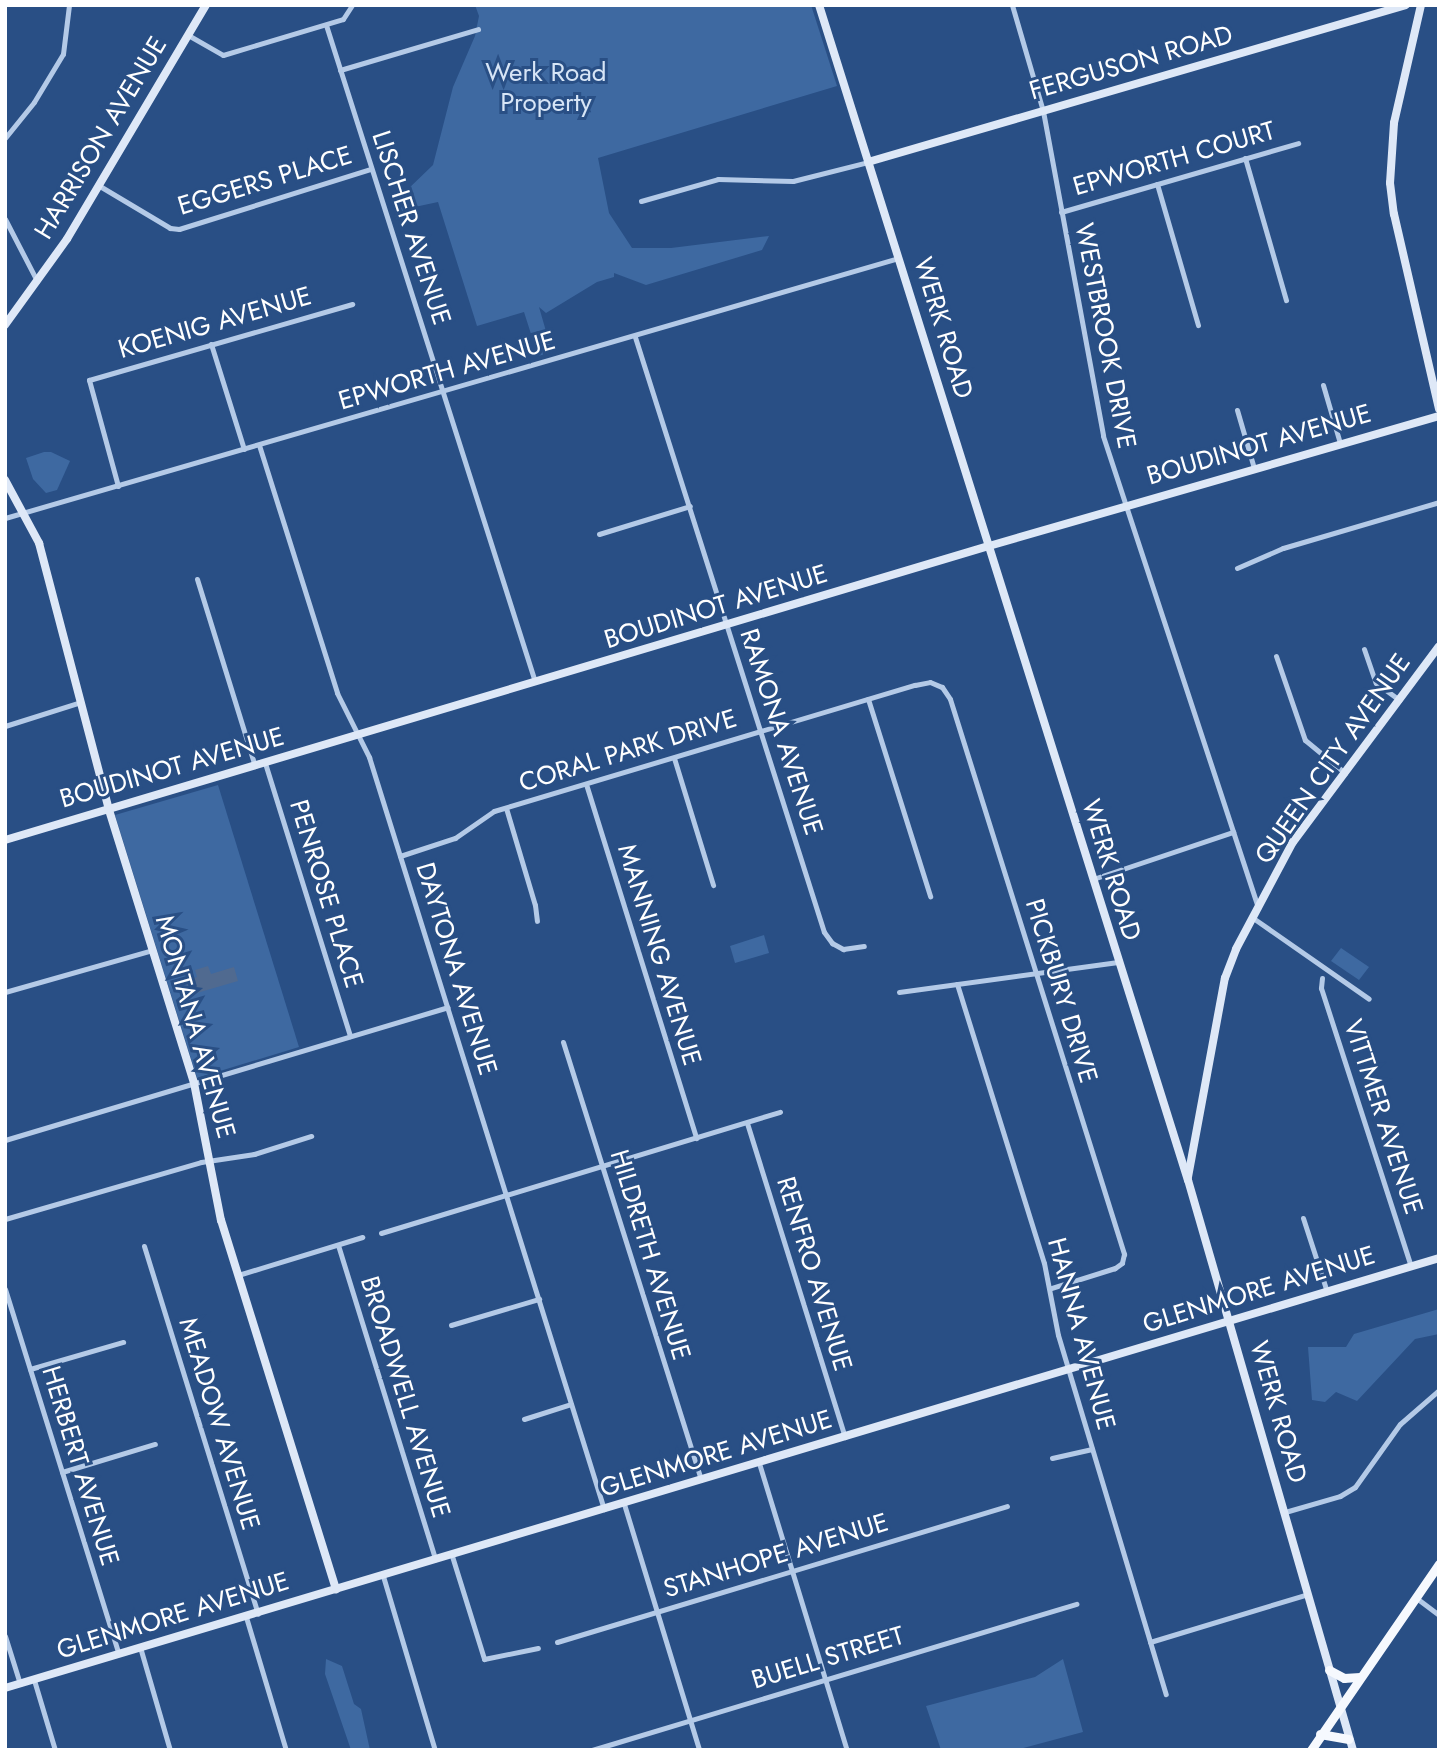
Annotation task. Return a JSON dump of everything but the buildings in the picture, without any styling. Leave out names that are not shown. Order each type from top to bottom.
[{"type":"main road","points":[[1311,1750],[1439,1564]]},
{"type":"main road","points":[[1329,1670],[1344,1678],[1360,1677]]},
{"type":"main road","points":[[1320,1734],[1349,1739]]},
{"type":"street","points":[[5,138],[34,102],[63,54],[69,5]]},
{"type":"street","name":"HARRISON AVENUE","points":[[5,325],[38,283],[206,5]]},
{"type":"street","points":[[188,35],[223,54],[343,19],[352,5]]},
{"type":"street","name":"WERK ROAD","points":[[819,5],[1231,1320],[1353,1750]]},
{"type":"street","name":"WESTBROOK DRIVE","points":[[1012,5],[1043,111],[1103,436],[1120,495],[1127,506],[1258,908]]},
{"type":"street","name":"FERGUSON ROAD","points":[[868,162],[1406,5]]},
{"type":"street","points":[[1421,5],[1394,123],[1390,183],[1394,214],[1439,409]]},
{"type":"street","name":"LISCHER AVENUE","points":[[326,24],[535,683]]},
{"type":"street","points":[[340,70],[478,29]]},
{"type":"street","name":"EPWORTH COURT","points":[[1061,212],[1298,143]]},
{"type":"street","points":[[1245,159],[1286,300]]},
{"type":"street","points":[[641,201],[718,179],[793,181],[868,162]]},
{"type":"street","name":"EGGERS PLACE","points":[[98,185],[170,228],[179,229],[371,169]]},
{"type":"street","points":[[1157,184],[1198,325]]},
{"type":"street","points":[[5,219],[38,283]]},
{"type":"street","name":"EPWORTH AVENUE","points":[[5,518],[635,337],[899,258]]},
{"type":"street","name":"KOENIG AVENUE","points":[[118,486],[89,380],[352,304]]},
{"type":"street","name":"RAMONA AVENUE","points":[[635,337],[824,932],[832,943],[843,948],[864,946]]},
{"type":"street","points":[[211,344],[244,449]]},
{"type":"street","points":[[1323,385],[1340,443]]},
{"type":"street","points":[[1237,410],[1254,468]]},
{"type":"street","name":"BOUDINOT AVENUE","points":[[5,840],[989,546],[1439,416]]},
{"type":"street","name":"DAYTONA AVENUE","points":[[259,445],[337,693],[369,757],[604,1509]]},
{"type":"street","name":"MONTANA AVENUE","points":[[5,480],[38,543],[109,810],[194,1083],[222,1220],[336,1590]]},
{"type":"street","points":[[1237,568],[1283,548],[1439,502]]},
{"type":"street","points":[[599,534],[690,506]]},
{"type":"street","points":[[197,579],[255,766]]},
{"type":"street","name":"QUEEN CITY AVENUE","points":[[1188,1180],[1225,978],[1236,949],[1293,842],[1439,646]]},
{"type":"street","points":[[1364,649],[1376,682],[1399,700]]},
{"type":"street","points":[[1276,656],[1305,740],[1345,773]]},
{"type":"street","name":"PICKBURY DRIVE","points":[[915,685],[937,684],[950,699],[1124,1254],[1122,1263],[1115,1268],[1051,1288]]},
{"type":"street","name":"CORAL PARK DRIVE","points":[[400,856],[456,838],[487,815],[506,808],[915,685]]},
{"type":"street","points":[[868,699],[930,895]]},
{"type":"street","points":[[5,726],[81,702]]},
{"type":"street","points":[[674,758],[713,885]]},
{"type":"street","name":"PENROSE PLACE","points":[[265,763],[351,1036]]},
{"type":"street","name":"MANNING AVENUE","points":[[586,784],[696,1138]]},
{"type":"street","points":[[506,808],[535,905],[537,921]]},
{"type":"street","points":[[1092,879],[1233,832]]},
{"type":"street","points":[[1253,918],[1368,999]]},
{"type":"street","points":[[5,992],[152,950]]},
{"type":"street","points":[[899,992],[1118,962]]},
{"type":"street","name":"VITTMER AVENUE","points":[[1322,978],[1321,988],[1411,1266]]},
{"type":"street","name":"HANNA AVENUE","points":[[957,984],[1051,1288],[1056,1326],[1068,1369],[1166,1694]]},
{"type":"street","points":[[5,1139],[447,1007]]},
{"type":"street","name":"HILDRETH AVENUE","points":[[563,1042],[701,1480]]},
{"type":"street","points":[[381,1233],[780,1112]]},
{"type":"street","name":"RENFRO AVENUE","points":[[747,1123],[845,1437]]},
{"type":"street","points":[[5,1219],[210,1160],[254,1154],[311,1136]]},
{"type":"street","points":[[1303,1218],[1327,1292]]},
{"type":"street","points":[[238,1275],[362,1237]]},
{"type":"street","name":"BROADWELL AVENUE","points":[[338,1245],[436,1560]]},
{"type":"street","name":"MEADOW AVENUE","points":[[144,1246],[258,1614]]},
{"type":"street","name":"GLENMORE AVENUE","points":[[5,1688],[1439,1258]]},
{"type":"street","name":"HERBERT AVENUE","points":[[5,1289],[119,1654]]},
{"type":"street","points":[[451,1325],[539,1299]]},
{"type":"street","points":[[30,1369],[123,1342]]},
{"type":"street","points":[[1285,1512],[1332,1499],[1355,1486],[1400,1424],[1439,1390]]},
{"type":"street","points":[[524,1419],[571,1404]]},
{"type":"street","points":[[62,1472],[155,1444]]},
{"type":"street","points":[[1052,1458],[1092,1449]]},
{"type":"street","points":[[759,1463],[847,1750]]},
{"type":"street","points":[[624,1504],[699,1750]]},
{"type":"street","name":"STANHOPE AVENUE","points":[[557,1642],[1007,1506]]},
{"type":"street","points":[[452,1556],[485,1659],[538,1648]]},
{"type":"street","points":[[383,1576],[435,1750]]},
{"type":"street","points":[[1150,1642],[1308,1594]]},
{"type":"street","points":[[1415,1597],[1439,1615]]},
{"type":"street","name":"BUELL STREET","points":[[592,1750],[1076,1604]]},
{"type":"street","points":[[246,1617],[286,1750]]},
{"type":"street","points":[[5,1636],[20,1684]]},
{"type":"street","points":[[140,1647],[170,1750]]},
{"type":"street","points":[[34,1680],[55,1750]]},
{"type":"green space","name":"Werk Road Property","points":[[475,5],[811,5],[837,86],[598,158],[609,213],[632,248],[671,248],[769,236],[762,250],[646,285],[614,273],[614,277],[597,282],[546,313],[539,307],[552,352],[538,356],[524,312],[477,326],[438,202],[410,208],[397,220],[395,214],[409,200],[406,191],[433,165],[453,87],[475,36],[479,16]]},
{"type":"green space","points":[[51,452],[70,461],[57,490],[46,493],[33,479],[26,458]]},
{"type":"green space","points":[[218,785],[299,1047],[197,1078],[115,815]]},
{"type":"green space","points":[[764,935],[769,953],[735,963],[730,946]]},
{"type":"green space","points":[[1341,948],[1369,967],[1359,980],[1331,961]]},
{"type":"green space","points":[[1439,1309],[1439,1334],[1415,1339],[1357,1401],[1336,1392],[1325,1402],[1312,1400],[1308,1347],[1346,1347],[1354,1334]]},
{"type":"green space","points":[[326,1659],[342,1666],[354,1704],[361,1709],[370,1750],[351,1750],[325,1674]]},
{"type":"green space","points":[[1063,1659],[1083,1732],[1016,1750],[941,1750],[926,1706],[1035,1677]]},
{"type":"shaded area","points":[[208,966],[211,974],[234,967],[238,981],[190,995],[185,981],[197,977],[195,970]]}]
